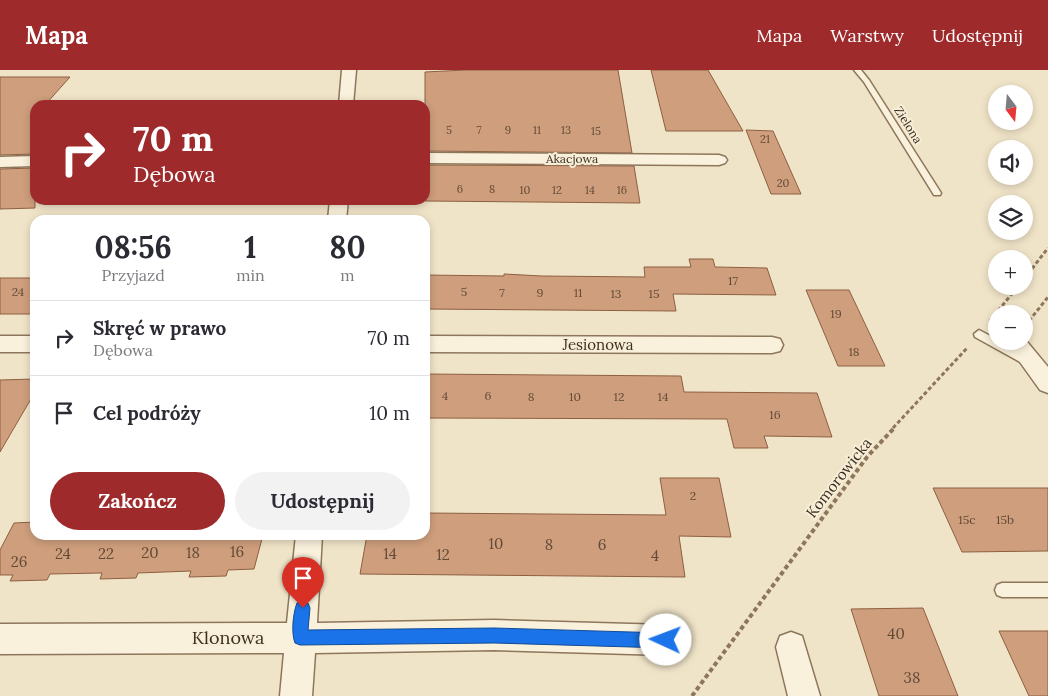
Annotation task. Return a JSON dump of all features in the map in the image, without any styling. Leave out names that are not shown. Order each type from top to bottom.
[{"type":"street","points":[[346,100],[348,70]]},
{"type":"street","name":"Akacjowa","points":[[430,158],[719,160]]},
{"type":"street","points":[[0,162],[30,162]]},
{"type":"street","points":[[0,344],[30,344]]},
{"type":"street","name":"Jesionowa","points":[[430,344],[772,345]]},
{"type":"street","points":[[1022,350],[1048,384]]},
{"type":"street","points":[[296,696],[309,540]]},
{"type":"street","name":"Klonowa","points":[[0,639],[494,635],[666,640]]},
{"type":"street","points":[[791,647],[804,696]]},
{"type":"lane","name":"Zielona","points":[[857,70],[867,82],[937,193]]},
{"type":"lane","points":[[979,334],[1033,365]]},
{"type":"lane","points":[[1002,590],[1048,590]]},
{"type":"path","points":[[1033,267],[1048,248]]},
{"type":"path","name":"Komorowicka","points":[[692,696],[760,601],[868,457],[979,334],[1011,295]]},
{"type":"building","points":[[465,70],[618,70],[632,153],[430,151],[430,100],[425,100],[425,72]]},
{"type":"building","points":[[651,70],[708,70],[743,131],[666,131]]},
{"type":"building","points":[[0,77],[70,77],[49,100],[30,100],[30,154],[0,155]]},
{"type":"building","points":[[746,130],[773,131],[801,194],[771,194]]},
{"type":"building","points":[[430,165],[634,166],[640,203],[430,201]]},
{"type":"building","points":[[30,168],[30,205],[35,205],[35,208],[0,209],[0,169]]},
{"type":"building","points":[[689,259],[713,259],[715,267],[767,268],[776,295],[673,294],[676,311],[430,309],[430,275],[504,276],[504,274],[645,277],[644,267],[691,267]]},
{"type":"building","points":[[0,278],[30,278],[30,314],[0,314]]},
{"type":"building","points":[[806,290],[849,290],[885,366],[838,366]]},
{"type":"building","points":[[430,374],[681,376],[684,392],[817,393],[832,437],[764,436],[768,448],[734,448],[727,419],[430,418]]},
{"type":"building","points":[[30,379],[30,401],[0,452],[0,380]]},
{"type":"building","points":[[660,478],[719,478],[731,537],[679,536],[685,577],[360,574],[366,540],[430,540],[430,513],[666,515]]},
{"type":"building","points":[[933,488],[1048,488],[1048,551],[962,552]]},
{"type":"building","points":[[30,522],[30,540],[262,540],[254,569],[228,570],[226,576],[189,577],[191,571],[138,573],[136,578],[100,579],[102,573],[50,574],[47,580],[10,581],[13,575],[0,575],[0,550],[14,523]]},
{"type":"building","points":[[923,608],[958,696],[879,696],[851,609]]},
{"type":"building","points":[[999,631],[1048,631],[1048,696],[1029,696]]},
{"type":"route","points":[[303,608],[300,638],[494,635],[666,640]]}]
